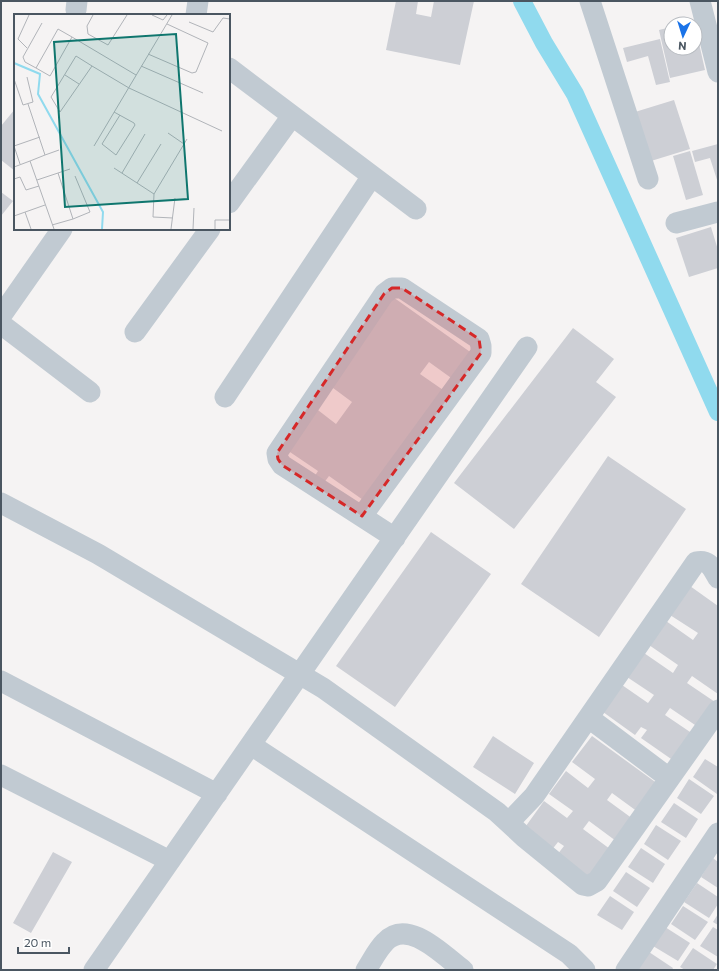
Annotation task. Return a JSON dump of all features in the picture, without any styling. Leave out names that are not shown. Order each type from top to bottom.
[{"type":"street","points":[[196,14],[198,1]]},
{"type":"street","points":[[590,1],[648,179]]},
{"type":"street","points":[[700,1],[718,72]]},
{"type":"street","points":[[230,69],[416,209]]},
{"type":"street","points":[[230,202],[292,116]]},
{"type":"street","points":[[225,397],[372,176]]},
{"type":"street","points":[[676,223],[718,212]]},
{"type":"street","points":[[1,316],[61,230]]},
{"type":"street","points":[[135,332],[209,230]]},
{"type":"street","points":[[362,516],[480,353],[481,346],[479,339],[402,288],[392,288],[384,294],[278,453],[278,459],[282,465],[395,538]]},
{"type":"street","points":[[1,324],[90,392]]},
{"type":"street","points":[[94,970],[528,347]]},
{"type":"street","points":[[1,503],[98,554],[300,674],[505,819],[524,837],[583,885],[588,886],[597,881],[718,710]]},
{"type":"street","points":[[505,819],[514,816],[534,796],[696,562],[703,560],[709,563],[718,578]]},
{"type":"street","points":[[1,681],[217,794]]},
{"type":"street","points":[[588,718],[669,778]]},
{"type":"street","points":[[251,745],[569,954],[585,970]]},
{"type":"street","points":[[1,775],[170,861]]},
{"type":"street","points":[[626,970],[718,833]]},
{"type":"street","points":[[366,970],[385,942],[396,934],[404,933],[416,935],[463,970]]},
{"type":"highlighted area","points":[[392,288],[402,288],[479,339],[481,353],[362,516],[282,465],[278,459],[277,453],[384,294]]},
{"type":"building","points":[[396,1],[418,1],[416,14],[431,17],[434,1],[474,1],[460,65],[386,50]]},
{"type":"building","points":[[663,29],[663,47],[659,30]]},
{"type":"building","points":[[660,39],[670,82],[656,85],[648,56],[627,62],[623,48]]},
{"type":"building","points":[[665,56],[702,56],[705,70],[670,78]]},
{"type":"building","points":[[674,100],[690,149],[651,161],[635,112]]},
{"type":"building","points":[[14,110],[14,170],[1,160],[1,126]]},
{"type":"building","points":[[718,144],[718,183],[710,158],[695,162],[692,151]]},
{"type":"building","points":[[690,151],[703,195],[686,200],[673,156]]},
{"type":"building","points":[[1,192],[13,201],[1,216]]},
{"type":"building","points":[[711,227],[718,250],[718,268],[689,277],[676,238]]},
{"type":"building","points":[[393,297],[473,354],[454,380],[429,362],[420,374],[446,392],[366,502],[329,476],[320,488],[311,482],[318,471],[284,448],[314,407],[336,424],[352,402],[329,385]]},
{"type":"building","points":[[573,328],[614,359],[596,382],[616,397],[514,529],[454,483]]},
{"type":"building","points":[[608,456],[686,509],[599,637],[521,584]]},
{"type":"building","points":[[431,532],[491,574],[395,707],[336,666]]},
{"type":"building","points":[[690,586],[718,606],[718,694],[692,676],[687,683],[715,702],[698,727],[670,708],[665,715],[693,734],[674,761],[641,738],[647,730],[641,727],[635,735],[603,712],[622,685],[648,703],[654,695],[627,677],[644,653],[673,673],[678,665],[649,645],[666,621],[693,640],[698,633],[670,615]]},
{"type":"building","points":[[493,736],[534,763],[515,794],[473,767]]},
{"type":"building","points":[[592,736],[658,784],[638,812],[612,793],[607,800],[633,819],[616,841],[589,821],[583,829],[610,849],[589,878],[557,855],[564,846],[558,842],[551,851],[523,830],[544,801],[567,818],[573,811],[549,794],[566,771],[588,788],[595,779],[572,762]]},
{"type":"building","points":[[705,759],[718,767],[717,794],[693,777]]},
{"type":"building","points":[[689,779],[714,796],[701,814],[677,798]]},
{"type":"building","points":[[674,803],[698,819],[686,838],[661,822]]},
{"type":"building","points":[[656,825],[681,841],[668,860],[644,844]]},
{"type":"building","points":[[641,848],[665,864],[653,883],[628,867]]},
{"type":"building","points":[[53,852],[72,862],[31,933],[13,923]]},
{"type":"building","points":[[713,858],[718,862],[718,888],[701,877]]},
{"type":"building","points":[[626,872],[650,888],[637,907],[613,891]]},
{"type":"building","points":[[697,883],[718,897],[718,904],[709,918],[684,902]]},
{"type":"building","points":[[610,896],[634,912],[622,930],[597,915]]},
{"type":"building","points":[[683,906],[708,922],[695,940],[671,924]]},
{"type":"building","points":[[718,914],[718,925],[713,922]]},
{"type":"building","points":[[665,927],[690,943],[678,961],[653,946]]},
{"type":"building","points":[[713,927],[718,930],[718,957],[700,946]]},
{"type":"building","points":[[693,948],[717,964],[713,970],[685,970],[680,967]]},
{"type":"building","points":[[649,952],[673,968],[672,970],[637,970]]},
{"type":"waterway","points":[[522,1],[544,43],[575,94],[718,412]]}]
